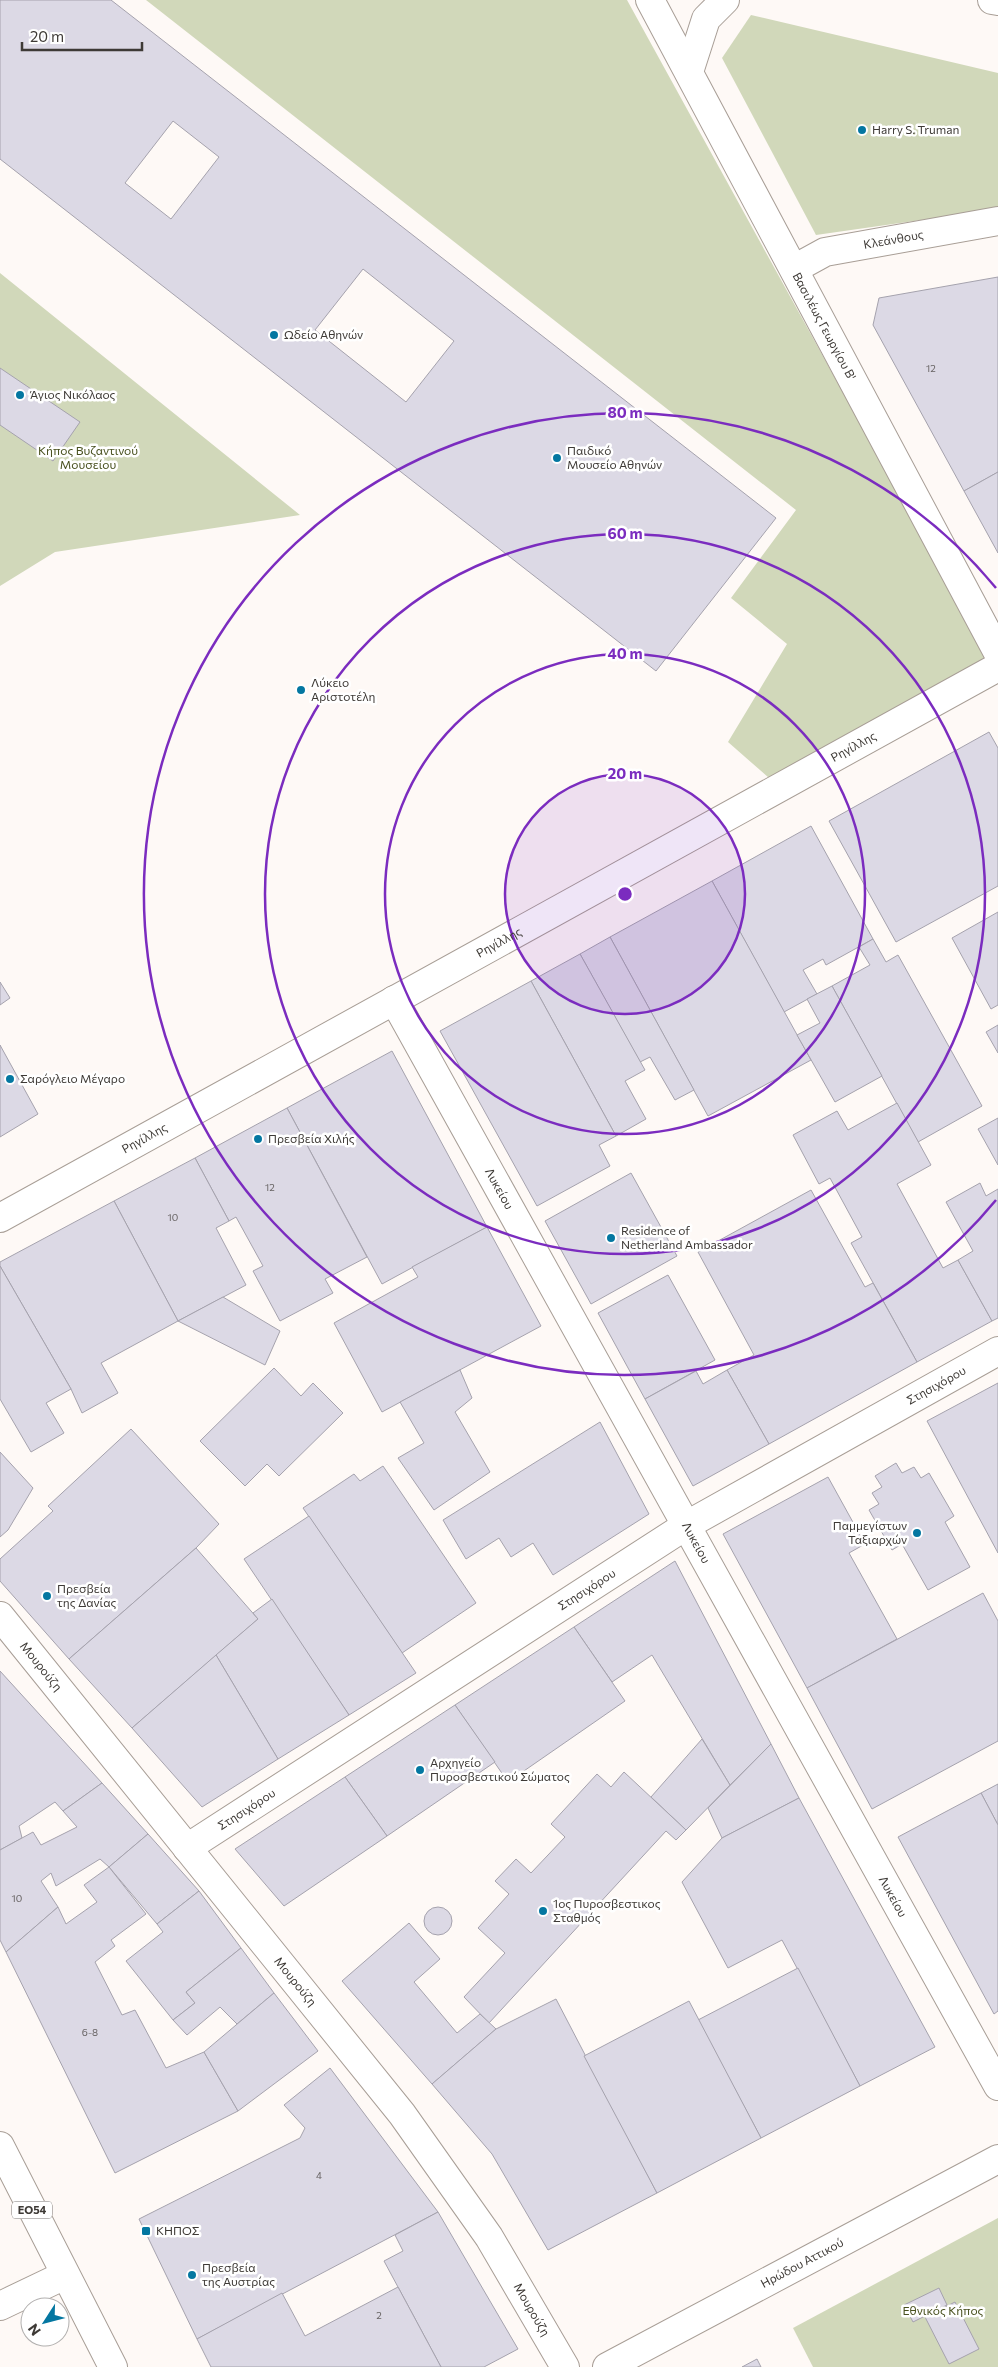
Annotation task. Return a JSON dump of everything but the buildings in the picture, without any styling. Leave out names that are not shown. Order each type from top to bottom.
[{"type":"street","name":"Βασιλέως Γεωργίου Β'","points":[[650,0],[998,653]]},
{"type":"street","points":[[689,72],[706,19],[725,0]]},
{"type":"street","points":[[992,0],[998,2]]},
{"type":"street","name":"Κλεάνθους","points":[[794,269],[825,252],[998,221]]},
{"type":"street","name":"Ρηγίλλης","points":[[0,1218],[998,667]]},
{"type":"street","name":"Λυκείου","points":[[394,1000],[998,2086]]},
{"type":"street","name":"Στησιχόρου","points":[[187,1848],[687,1525],[998,1351]]},
{"type":"street","name":"Μουρούζη","points":[[0,1616],[402,2114],[489,2237],[565,2367]]},
{"type":"street","name":"ΕΟ54","points":[[0,2146],[113,2367]]},
{"type":"street","name":"Ηρώδου Αττικού","points":[[607,2367],[998,2159]]},
{"type":"street","points":[[0,2306],[65,2275]]},
{"type":"green space","points":[[146,0],[627,0],[989,658],[769,778],[728,742],[787,644],[731,598],[796,510]]},
{"type":"green space","points":[[751,15],[998,73],[998,209],[816,235],[722,58]]},
{"type":"green space","name":"Κήπος Βυζαντινού Μουσείου","points":[[0,273],[300,515],[55,552],[0,586]]},
{"type":"green space","name":"Εθνικός Κήπος","points":[[998,2218],[998,2367],[813,2367],[793,2328]]},
{"type":"place","name":"Harry S. Truman","points":[[862,130]]},
{"type":"place","name":"Ωδείο Αθηνών","points":[[274,335]]},
{"type":"place","name":"Άγιος Νικόλαος","points":[[20,395]]},
{"type":"place","name":"Παιδικό Μουσείο Αθηνών","points":[[557,458]]},
{"type":"place","name":"Λύκειο Αριστοτέλη","points":[[301,690]]},
{"type":"place","name":"Σαρόγλειο Μέγαρο","points":[[10,1079]]},
{"type":"place","name":"Πρεσβεία Χιλής","points":[[258,1139]]},
{"type":"place","name":"Residence of Netherland Ambassador","points":[[611,1238]]},
{"type":"place","name":"Παμμεγίστων Ταξιαρχών","points":[[917,1533]]},
{"type":"place","name":"Πρεσβεία της Δανίας","points":[[47,1596]]},
{"type":"place","name":"Αρχηγείο Πυροσβεστικού Σώματος","points":[[420,1770]]},
{"type":"place","name":"1ος Πυροσβεστικος Σταθμός","points":[[543,1911]]},
{"type":"place","name":"ΚΗΠΟΣ","points":[[146,2231]]},
{"type":"place","name":"Πρεσβεία της Αυστρίας","points":[[192,2275]]}]
